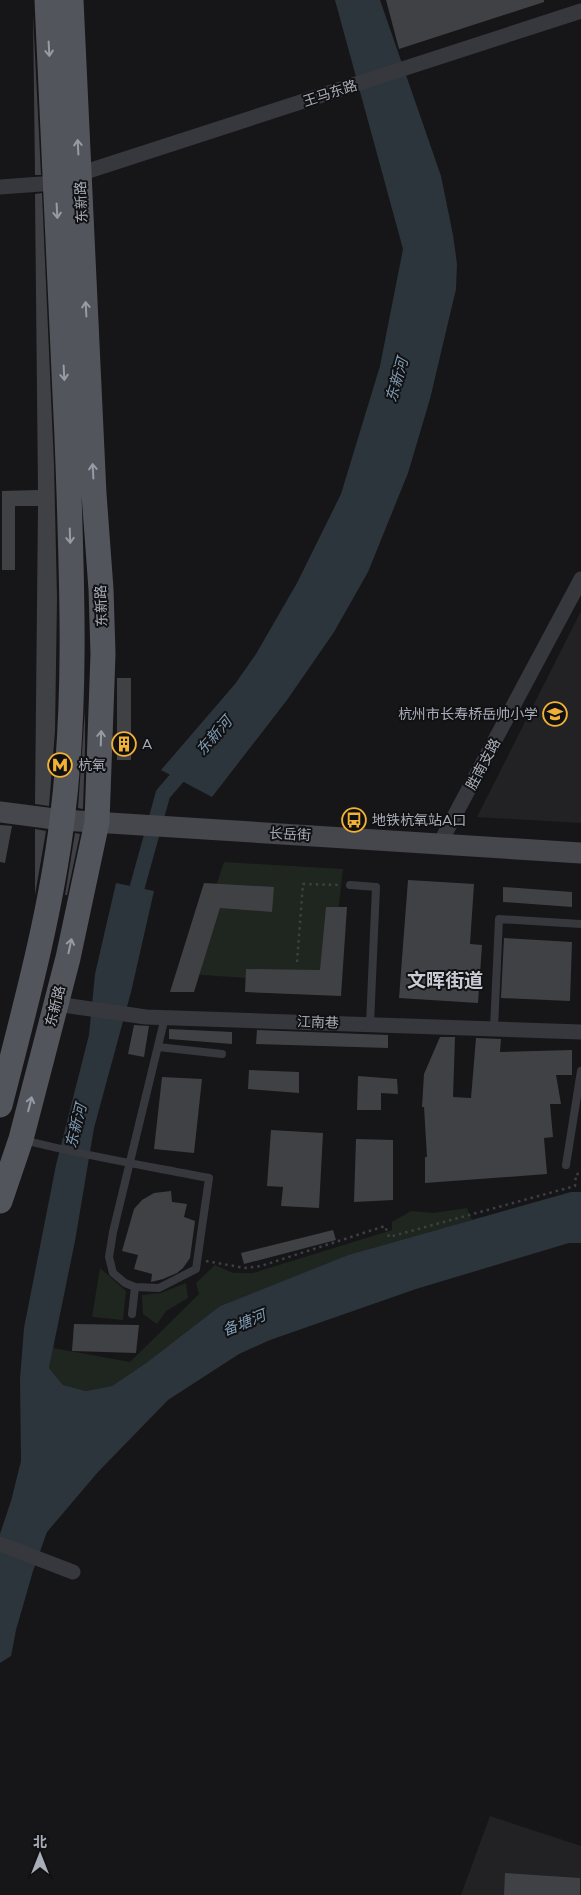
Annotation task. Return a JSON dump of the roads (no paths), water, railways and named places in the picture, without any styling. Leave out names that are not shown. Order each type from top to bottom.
[{"type":"main road","name":"东新路","points":[[0,1105],[32,980],[50,891],[62,820],[70,715],[72,596],[47,0]]},
{"type":"main road","name":"东新路","points":[[0,1200],[21,1139],[68,958],[97,822],[103,661],[102,598],[94,494],[71,0]]},
{"type":"street","name":"王马东路","points":[[79,174],[581,11]]},
{"type":"street","points":[[0,187],[55,183]]},
{"type":"street","name":"胜南支路","points":[[440,843],[581,579]]},
{"type":"street","name":"长岳街","points":[[0,812],[62,820],[581,853]]},
{"type":"street","name":"江南巷","points":[[56,1004],[146,1017],[581,1032]]},
{"type":"street","points":[[0,1544],[73,1572]]},
{"type":"lane","points":[[350,886],[376,887],[370,1024]]},
{"type":"lane","points":[[494,1028],[499,919],[581,924]]},
{"type":"lane","points":[[21,1139],[52,1148],[104,1157],[130,1162],[209,1178],[196,1269],[159,1288],[134,1287],[125,1283],[113,1273],[109,1257],[113,1232],[130,1162],[158,1047],[165,1017]]},
{"type":"lane","points":[[158,1047],[222,1054]]},
{"type":"lane","points":[[566,1165],[577,1121],[581,1071]]},
{"type":"lane","points":[[132,1314],[134,1287]]},
{"type":"water","points":[[335,0],[380,0],[441,176],[457,264],[456,289],[430,399],[408,473],[368,572],[334,632],[287,700],[212,797],[161,770],[235,684],[256,654],[297,583],[341,494],[380,366],[403,249]]},
{"type":"water","name":"备塘河","points":[[116,883],[154,891],[131,992],[94,1128],[75,1241],[49,1368],[63,1385],[86,1391],[112,1386],[146,1363],[220,1306],[348,1255],[571,1192],[581,1192],[581,1243],[569,1243],[416,1289],[270,1340],[239,1354],[168,1400],[98,1472],[47,1532],[33,1571],[16,1630],[11,1656],[0,1663],[0,1534],[21,1461],[20,1379],[24,1328],[56,1165],[89,1035],[95,974]]},
{"type":"waterway","name":"东新河","points":[[132,906],[163,794],[190,763]]},
{"type":"place","name":"杭州市长寿桥岳帅小学","points":[[555,714]]},
{"type":"place","name":"A","points":[[124,744]]},
{"type":"place","name":"杭氧","points":[[60,765]]},
{"type":"place","name":"地铁杭氧站A口","points":[[354,820]]},
{"type":"district","name":"文晖街道","points":[[445,980]]}]
